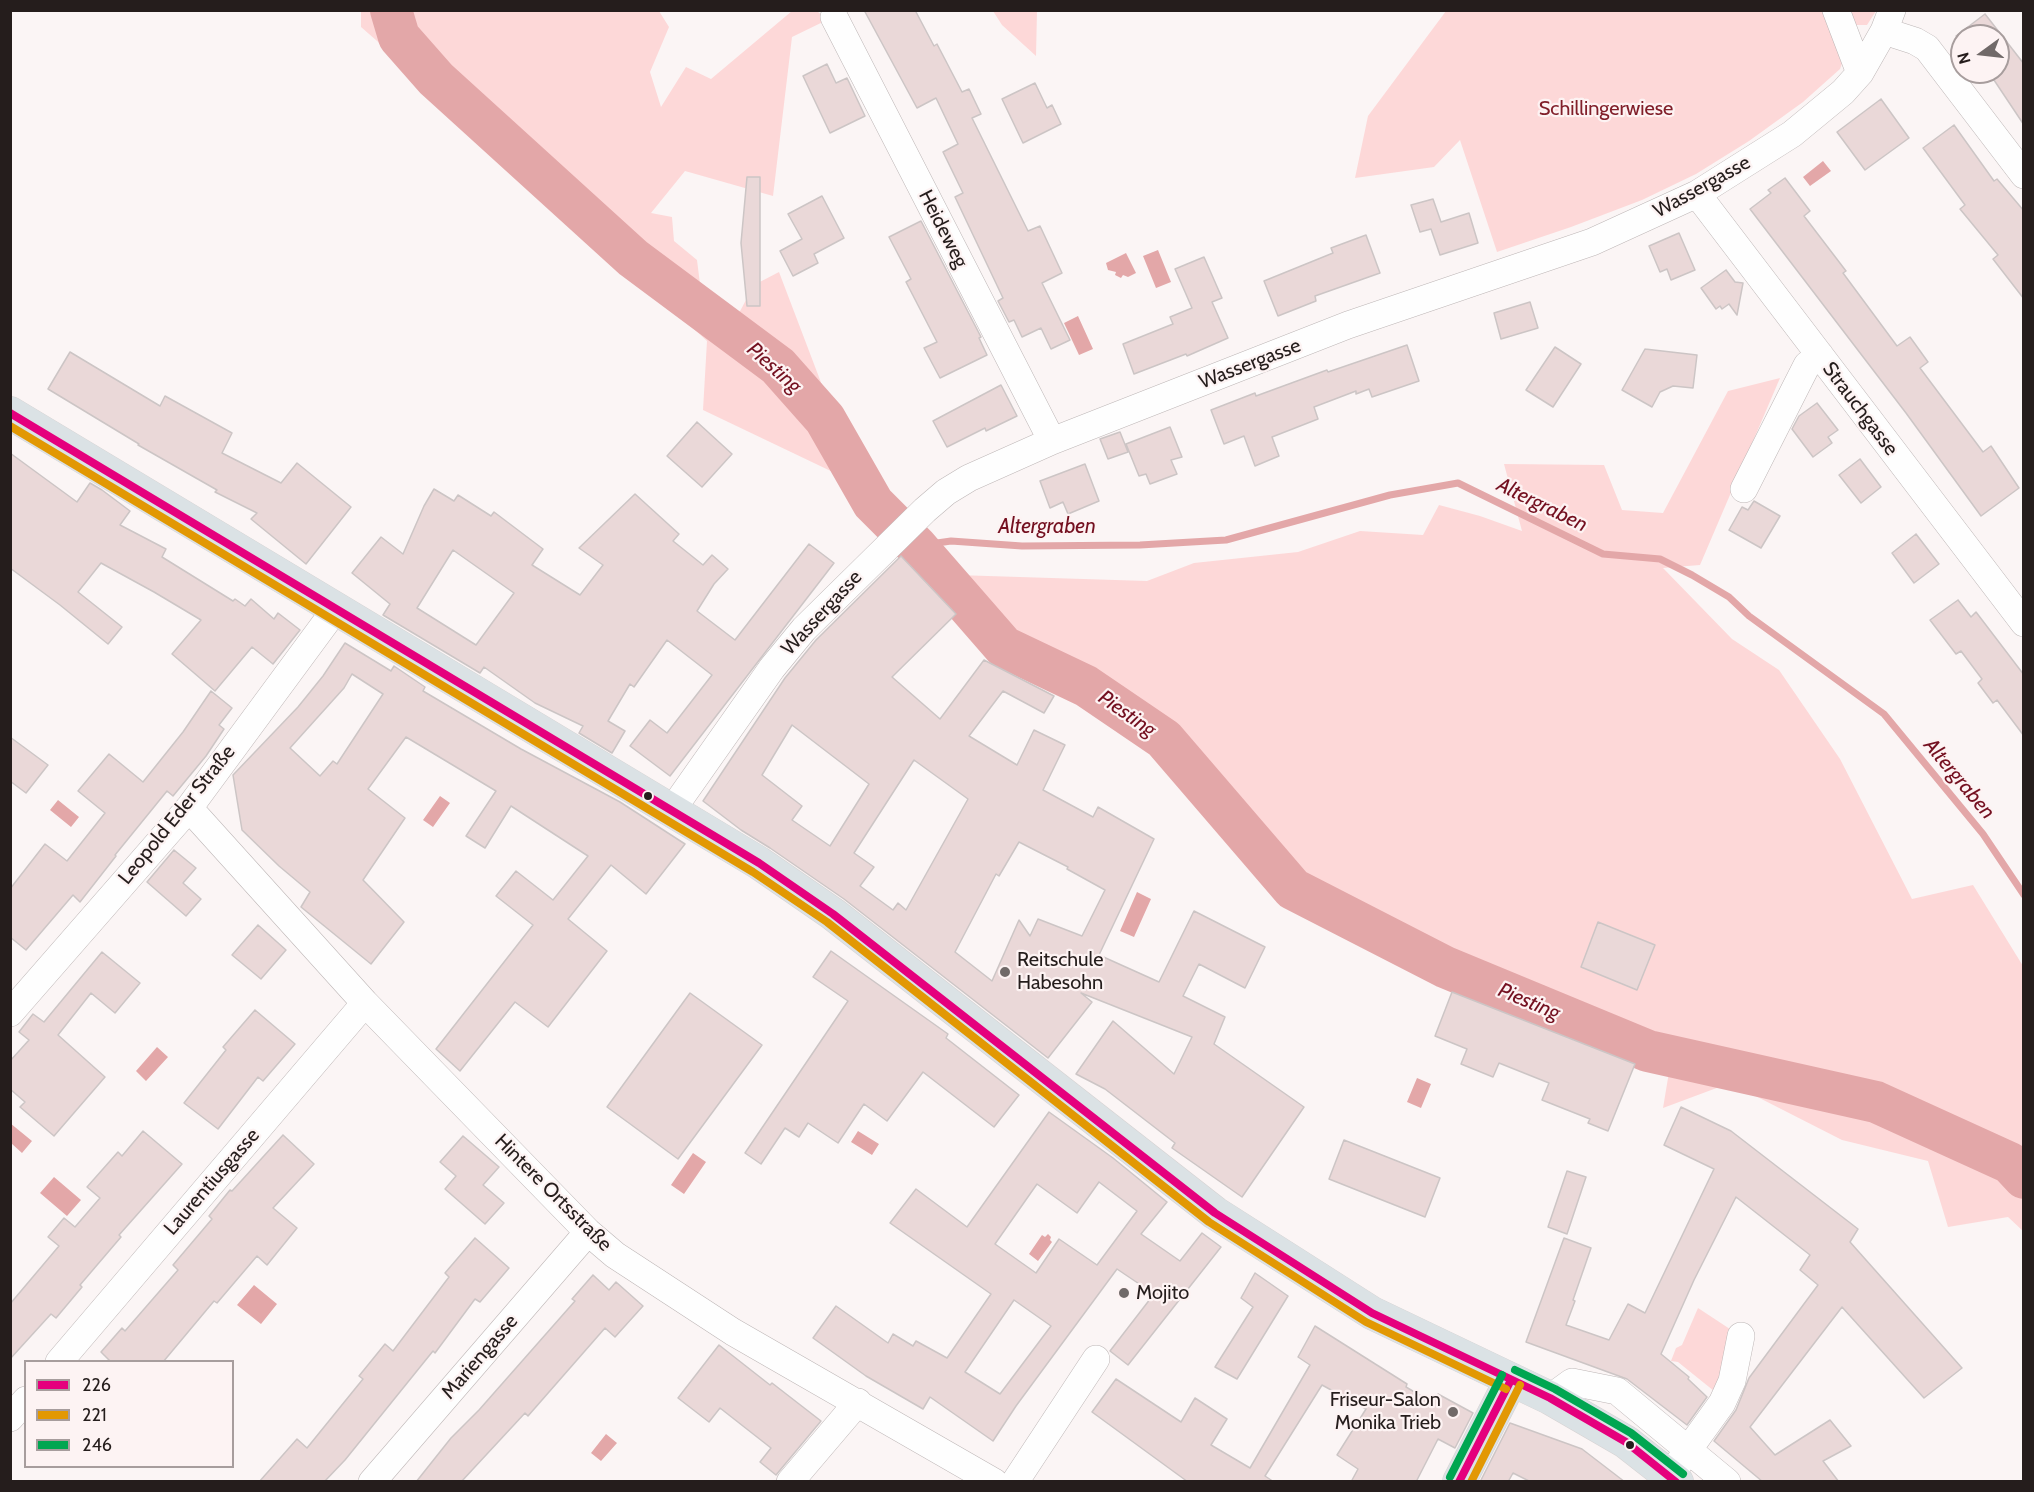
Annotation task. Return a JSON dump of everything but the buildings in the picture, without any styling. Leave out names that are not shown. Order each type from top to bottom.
[{"type":"main road","points":[[10,413],[759,863],[833,914],[1215,1213],[1372,1313],[1550,1398],[1626,1442],[1678,1468]]},
{"type":"main road","points":[[1460,1482],[1510,1380]]},
{"type":"street","points":[[1836,10],[1860,73]]},
{"type":"street","name":"Heideweg","points":[[834,17],[1052,441]]},
{"type":"street","points":[[1888,21],[1927,48],[2024,175]]},
{"type":"street","name":"Wassergasse","points":[[672,810],[772,668],[804,629],[946,492],[969,478],[1052,441],[1359,321],[1592,242],[1697,194],[1792,134],[1843,92],[1860,73],[1888,21]]},
{"type":"street","name":"Strauchgasse","points":[[1697,194],[2024,623]]},
{"type":"street","points":[[1744,489],[1807,365],[1820,355]]},
{"type":"street","name":"Leopold Eder Straße","points":[[10,1013],[189,808],[335,610]]},
{"type":"street","name":"Hintere Ortsstraße","points":[[189,808],[365,1003],[588,1232],[615,1256],[733,1332],[994,1482]]},
{"type":"street","name":"Laurentiusgasse","points":[[60,1360],[365,1003]]},
{"type":"street","name":"Mariengasse","points":[[372,1482],[588,1232]]},
{"type":"street","points":[[1727,1482],[1678,1468],[1722,1403],[1732,1381],[1741,1336]]},
{"type":"street","points":[[1015,1482],[1096,1359]]},
{"type":"street","points":[[10,1418],[24,1402]]},
{"type":"street","points":[[790,1482],[858,1402]]},
{"type":"green space","points":[[361,11],[659,11],[669,27],[650,72],[661,107],[686,67],[711,79],[792,11],[817,11],[827,20],[792,37],[773,196],[685,171],[651,213],[672,217],[674,241],[697,260],[701,292],[738,315],[754,285],[779,272],[860,485],[703,410],[707,341],[454,108],[361,27]]},
{"type":"green space","points":[[993,11],[1037,11],[1036,56],[1002,25]]},
{"type":"green space","name":"Schillingerwiese","points":[[1446,11],[1829,11],[1845,55],[1840,69],[1803,102],[1749,141],[1696,174],[1642,200],[1497,252],[1460,140],[1434,167],[1355,178],[1368,116]]},
{"type":"green space","points":[[1843,11],[1876,11],[1867,25],[1852,25]]},
{"type":"green space","points":[[1780,378],[1700,565],[1663,568],[1732,639],[1779,670],[1840,759],[1912,899],[1973,885],[2023,966],[2023,1231],[2008,1217],[1948,1227],[1928,1161],[1842,1140],[1730,1083],[1663,1108],[1670,1066],[1637,1053],[1646,1037],[1473,968],[1440,950],[1436,957],[1302,880],[1216,786],[1163,722],[1008,633],[956,575],[1147,581],[1194,563],[1298,552],[1360,531],[1423,535],[1439,505],[1522,531],[1504,464],[1604,465],[1622,510],[1663,513],[1728,391]]},
{"type":"green space","points":[[1698,1308],[1736,1333],[1714,1391],[1678,1362],[1671,1361],[1676,1348],[1682,1345]]},
{"type":"shaded area","points":[[1823,161],[1831,171],[1810,186],[1803,177]]},
{"type":"shaded area","points":[[1158,250],[1171,282],[1156,288],[1143,256]]},
{"type":"shaded area","points":[[1126,253],[1136,273],[1128,277],[1123,275],[1121,278],[1115,275],[1116,272],[1108,270],[1106,263]]},
{"type":"shaded area","points":[[1078,316],[1093,349],[1079,355],[1064,323]]},
{"type":"shaded area","points":[[440,796],[450,803],[433,827],[423,820]]},
{"type":"shaded area","points":[[58,800],[79,817],[71,827],[50,810]]},
{"type":"shaded area","points":[[1137,892],[1151,899],[1134,937],[1120,931]]},
{"type":"shaded area","points":[[157,1047],[168,1057],[146,1081],[136,1071]]},
{"type":"shaded area","points":[[1417,1078],[1431,1084],[1421,1108],[1407,1102]]},
{"type":"shaded area","points":[[10,1123],[32,1141],[22,1153],[11,1143]]},
{"type":"shaded area","points":[[858,1131],[879,1144],[872,1155],[851,1142]]},
{"type":"shaded area","points":[[693,1153],[706,1162],[684,1194],[671,1185]]},
{"type":"shaded area","points":[[54,1177],[81,1200],[67,1216],[40,1193]]},
{"type":"shaded area","points":[[1048,1234],[1052,1242],[1038,1261],[1029,1254],[1042,1235],[1045,1237]]},
{"type":"shaded area","points":[[254,1285],[277,1304],[261,1324],[237,1305]]},
{"type":"shaded area","points":[[606,1434],[617,1443],[601,1461],[591,1453]]},
{"type":"waterway","name":"Piesting","points":[[391,10],[399,37],[436,79],[633,258],[778,366],[825,419],[873,503],[916,546],[1004,647],[1086,686],[1164,739],[1293,889],[1445,967],[1648,1051],[1876,1102],[2010,1163],[2024,1178]]},
{"type":"waterway","name":"Altergraben","points":[[916,546],[951,541],[1022,546],[1140,545],[1226,540],[1390,495],[1458,483],[1603,554],[1660,559],[1729,597],[1749,616],[1884,714],[1983,834],[2024,895]]},
{"type":"transit line","name":"226","points":[[10,413],[759,863],[833,914],[1215,1213],[1372,1313],[1550,1398],[1626,1442],[1676,1482]]},
{"type":"transit line","name":"221","points":[[10,426],[753,872],[827,922],[1209,1222],[1366,1322],[1506,1389]]},
{"type":"transit line","name":"246","points":[[1515,1370],[1555,1389],[1631,1433],[1683,1474]]},
{"type":"transit line","name":"246","points":[[1450,1477],[1502,1375]]},
{"type":"transit line","name":"226","points":[[1459,1482],[1511,1380]]},
{"type":"transit line","name":"221","points":[[1471,1482],[1520,1385]]},
{"type":"place","name":"Reitschule Habesohn","points":[[1005,972]]},
{"type":"place","name":"Mojito","points":[[1124,1293]]},
{"type":"place","name":"Friseur-Salon Monika Trieb","points":[[1453,1412]]}]
